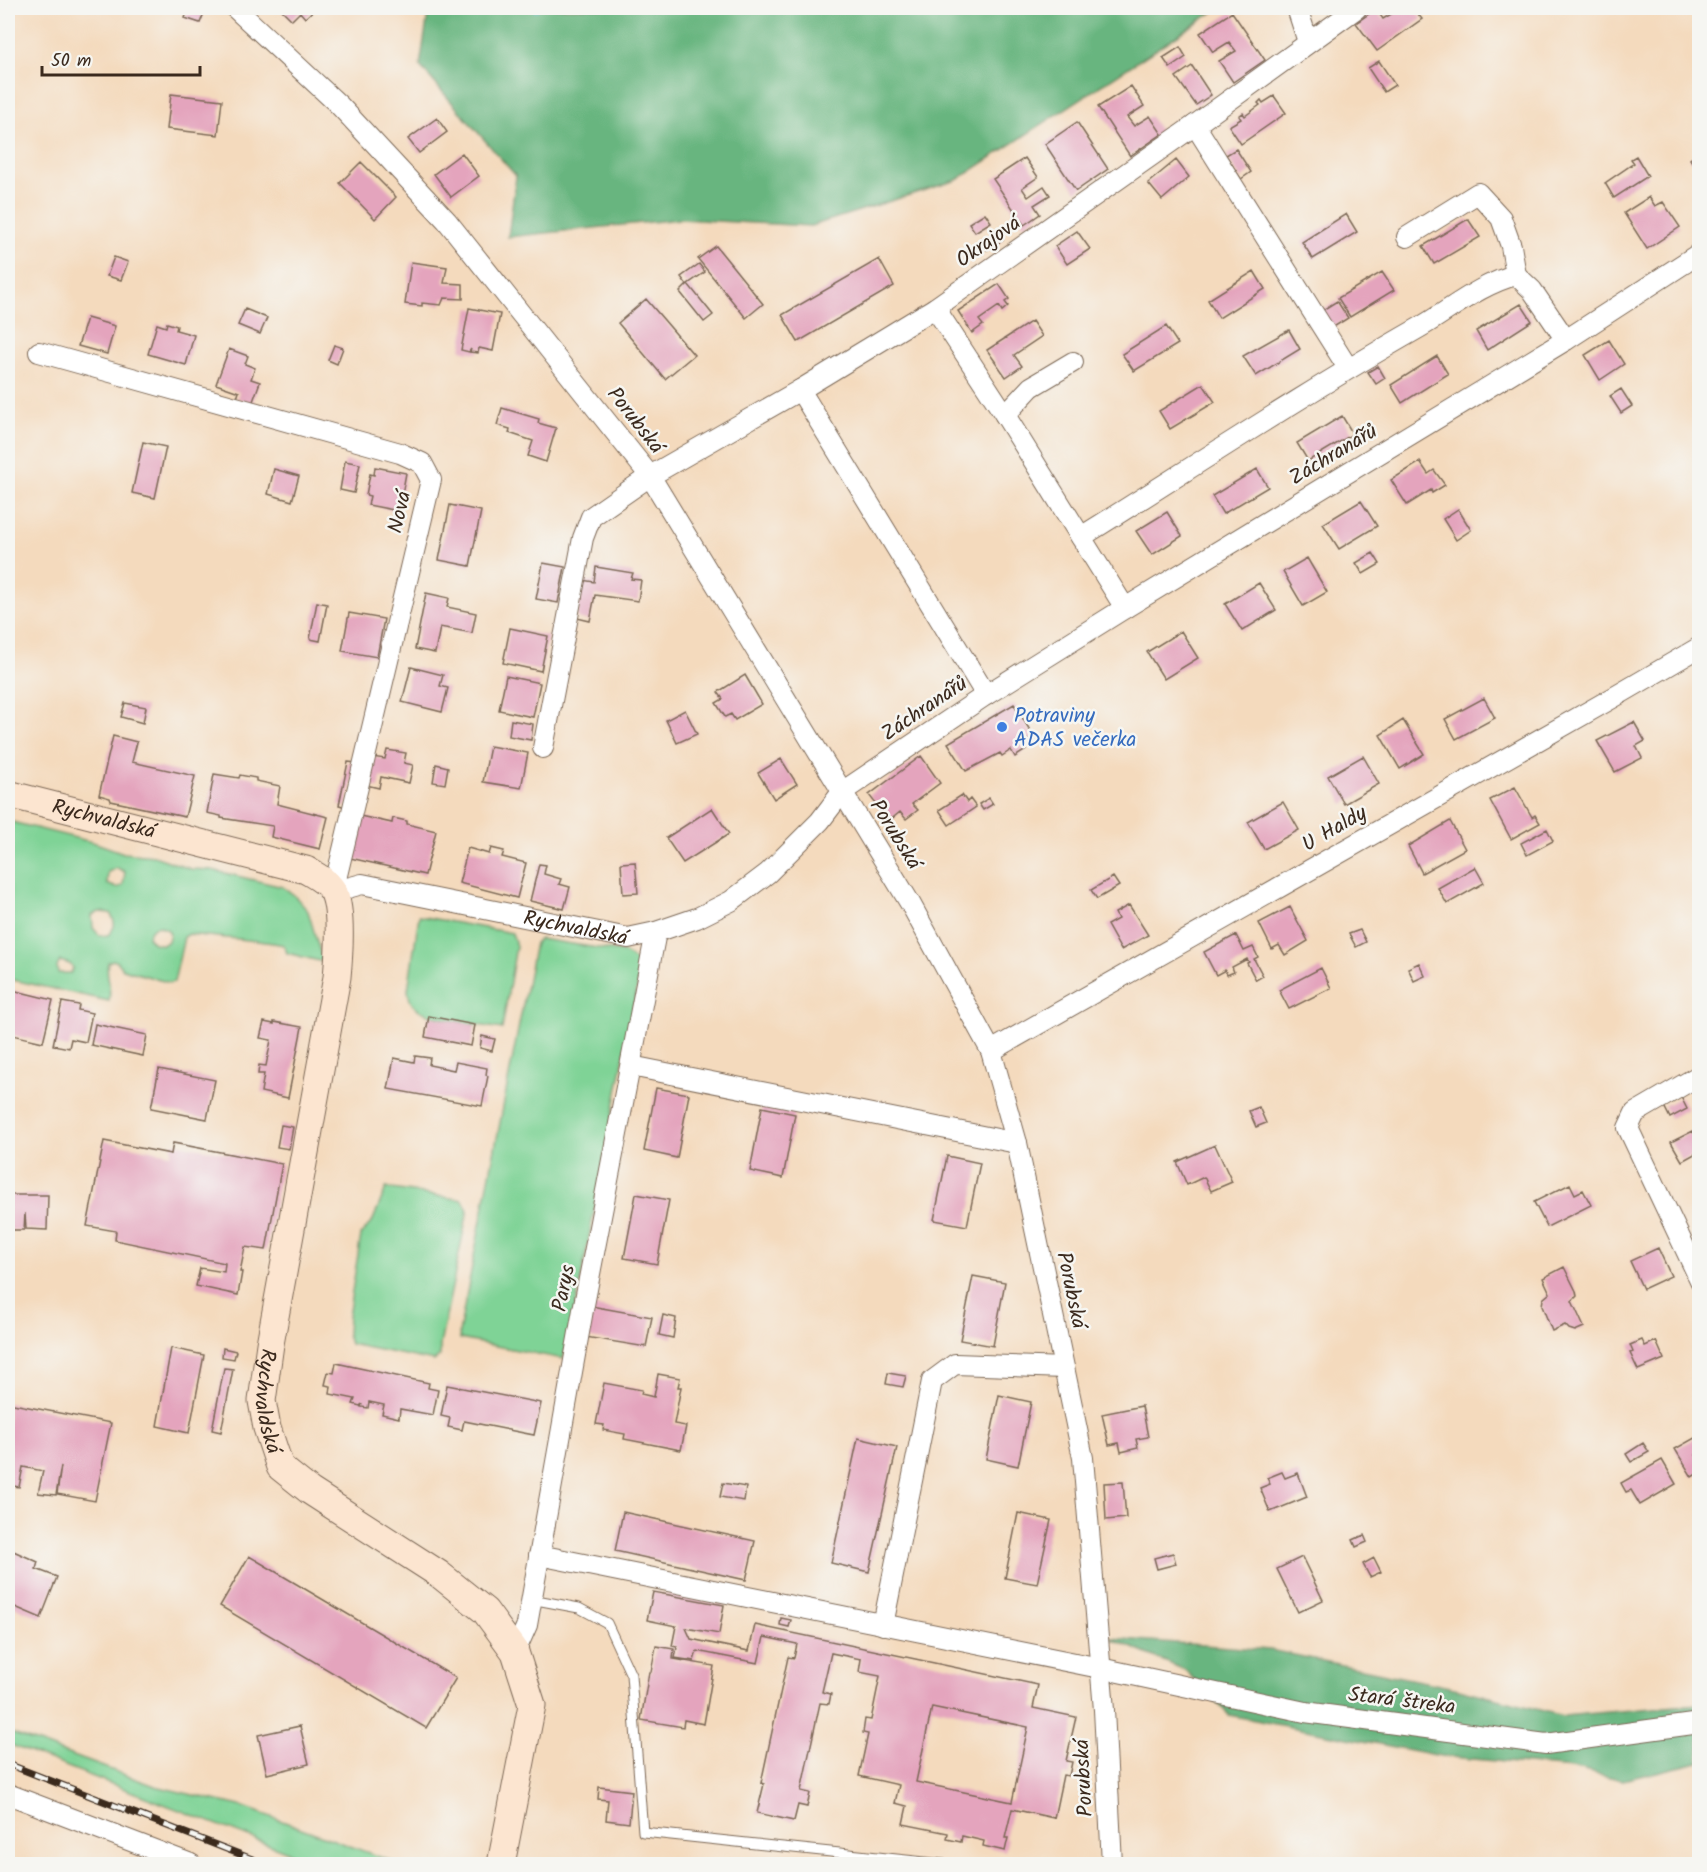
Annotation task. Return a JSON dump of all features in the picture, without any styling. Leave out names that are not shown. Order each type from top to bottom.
[{"type":"street","name":"Porubská","points":[[235,8],[339,105],[447,221],[650,476],[910,903],[991,1051],[1017,1143],[1083,1458],[1100,1668],[1112,1864]]},
{"type":"street","points":[[1298,8],[1308,42],[1357,8]]},
{"type":"street","name":"Okrajová","points":[[650,476],[801,390],[934,308],[1195,126],[1308,42]]},
{"type":"street","points":[[1195,126],[1348,368]]},
{"type":"street","points":[[1407,237],[1478,193],[1501,218],[1511,246],[1516,274],[1532,290],[1566,340]]},
{"type":"street","name":"Záchranářů","points":[[842,792],[986,695],[1566,340],[1700,254]]},
{"type":"street","points":[[1081,537],[1348,368],[1427,323],[1497,279],[1516,274]]},
{"type":"street","points":[[934,308],[1005,415],[1125,608]]},
{"type":"street","name":"Nová","points":[[39,352],[400,453],[422,463],[431,480],[333,892]]},
{"type":"street","points":[[1005,415],[1031,387],[1073,362]]},
{"type":"street","points":[[801,390],[986,695]]},
{"type":"street","points":[[543,748],[583,538],[591,517],[650,476]]},
{"type":"street","name":"U Haldy","points":[[991,1051],[1700,647]]},
{"type":"street","name":"Rychvaldská","points":[[333,892],[362,884],[529,920],[628,938],[657,932],[697,918],[731,901],[768,873],[820,821],[842,792]]},
{"type":"street","name":"Rychvaldská","points":[[8,794],[306,870],[321,879],[333,892],[338,924],[337,977],[262,1401],[267,1428],[280,1467],[310,1491],[439,1574],[485,1611],[515,1652],[532,1705],[501,1864]]},
{"type":"street","name":"Parys","points":[[515,1652],[527,1625],[583,1310],[657,932]]},
{"type":"street","points":[[631,1066],[1017,1143]]},
{"type":"street","points":[[1700,1075],[1635,1113],[1628,1128],[1700,1280]]},
{"type":"street","points":[[883,1625],[932,1381],[955,1364],[1064,1368]]},
{"type":"street","name":"Stará štreka","points":[[539,1555],[1100,1668],[1305,1712],[1546,1744],[1700,1723]]},
{"type":"street","points":[[8,1794],[191,1864]]},
{"type":"lane","points":[[531,1599],[579,1608],[607,1623],[631,1675],[643,1832],[944,1864]]},
{"type":"green space","points":[[429,8],[1219,8],[957,180],[811,226],[680,219],[508,237],[516,176],[420,66]]},
{"type":"green space","points":[[8,821],[96,843],[124,853],[154,856],[191,869],[212,870],[283,887],[294,895],[308,911],[323,962],[287,953],[284,945],[189,934],[184,937],[174,982],[170,983],[123,969],[118,962],[113,960],[108,962],[109,1001],[8,979]],"holes":[[[117,868],[125,872],[123,885],[117,888],[107,884],[108,872]],[[99,912],[110,913],[114,925],[113,930],[108,935],[100,936],[93,928],[92,915]],[[159,926],[168,930],[170,934],[168,941],[163,945],[154,943],[148,937],[154,927]],[[60,961],[70,964],[73,968],[71,973],[58,973],[57,967]]]},
{"type":"green space","points":[[419,916],[512,933],[516,946],[502,1029],[432,1015],[422,1012],[412,1004],[408,990]]},
{"type":"green space","points":[[540,939],[623,952],[636,961],[640,973],[572,1325],[563,1359],[460,1339],[459,1333],[535,943]]},
{"type":"green space","points":[[386,1188],[463,1200],[468,1210],[440,1345],[440,1356],[434,1361],[350,1344],[347,1334],[361,1235],[373,1220]]},
{"type":"green space","points":[[1109,1638],[1270,1650],[1459,1689],[1563,1716],[1699,1704],[1699,1762],[1623,1780],[1571,1768],[1441,1756],[1229,1715],[1185,1670]]},
{"type":"green space","points":[[8,1732],[155,1786],[244,1807],[399,1864],[319,1864],[8,1744]]},
{"type":"building","points":[[189,8],[206,8],[200,23],[185,18]]},
{"type":"building","points":[[280,8],[316,8],[305,18],[300,12],[292,20]]},
{"type":"building","points":[[1401,8],[1413,8],[1422,19],[1377,51],[1356,23],[1376,9],[1383,19]]},
{"type":"building","points":[[1232,12],[1265,60],[1233,82],[1219,61],[1236,51],[1229,42],[1213,52],[1200,33]]},
{"type":"building","points":[[1180,47],[1186,57],[1170,68],[1163,58]]},
{"type":"building","points":[[1379,61],[1395,85],[1384,92],[1368,68]]},
{"type":"building","points":[[1192,66],[1211,95],[1196,105],[1176,77]]},
{"type":"building","points":[[1131,86],[1144,106],[1127,117],[1134,126],[1150,116],[1162,134],[1130,156],[1098,107]]},
{"type":"building","points":[[171,94],[222,100],[218,135],[167,129]]},
{"type":"building","points":[[1274,96],[1286,113],[1241,144],[1229,126],[1241,119],[1239,116],[1243,113],[1245,116],[1260,105],[1258,103],[1261,100],[1263,103]]},
{"type":"building","points":[[437,118],[447,132],[419,153],[408,139]]},
{"type":"building","points":[[1077,122],[1108,169],[1076,191],[1045,144]]},
{"type":"building","points":[[1236,149],[1251,172],[1241,179],[1226,155]]},
{"type":"building","points":[[1700,152],[1700,174],[1690,159]]},
{"type":"building","points":[[462,153],[479,176],[451,197],[434,174]]},
{"type":"building","points":[[1636,156],[1648,176],[1614,198],[1605,183],[1634,163],[1631,159]]},
{"type":"building","points":[[1025,158],[1038,177],[1022,188],[1028,197],[1044,186],[1050,195],[1034,205],[1040,214],[1024,225],[993,179]]},
{"type":"building","points":[[1176,160],[1189,177],[1162,200],[1148,183]]},
{"type":"building","points":[[361,162],[396,197],[375,219],[340,183]]},
{"type":"building","points":[[1649,197],[1655,206],[1663,202],[1680,227],[1647,249],[1624,213]]},
{"type":"building","points":[[985,213],[991,222],[975,232],[969,223]]},
{"type":"building","points":[[1346,214],[1357,232],[1313,259],[1302,242]]},
{"type":"building","points":[[1468,219],[1480,237],[1434,264],[1423,246]]},
{"type":"building","points":[[997,231],[1003,240],[987,250],[981,241]]},
{"type":"building","points":[[1077,231],[1090,249],[1067,264],[1055,246]]},
{"type":"building","points":[[716,246],[763,304],[746,318],[698,259]]},
{"type":"building","points":[[114,257],[128,262],[121,280],[107,276]]},
{"type":"building","points":[[879,259],[894,286],[798,342],[782,315]]},
{"type":"building","points":[[411,262],[447,267],[444,283],[463,284],[463,299],[444,298],[441,305],[405,304]]},
{"type":"building","points":[[699,264],[705,272],[688,284],[713,315],[704,322],[680,292],[687,285],[681,277]]},
{"type":"building","points":[[1254,271],[1265,289],[1219,318],[1208,300]]},
{"type":"building","points":[[1382,272],[1394,290],[1350,317],[1338,298]]},
{"type":"building","points":[[999,284],[1009,299],[1005,302],[1008,306],[1002,311],[999,306],[979,320],[983,325],[972,333],[958,311]]},
{"type":"building","points":[[646,299],[694,355],[665,379],[618,323]]},
{"type":"building","points":[[1337,301],[1348,318],[1332,328],[1321,311]]},
{"type":"building","points":[[1521,304],[1532,321],[1487,350],[1476,331]]},
{"type":"building","points":[[469,308],[500,314],[493,351],[479,348],[478,353],[470,352],[471,349],[469,352],[461,350]]},
{"type":"building","points":[[245,309],[267,318],[260,334],[238,325]]},
{"type":"building","points":[[87,318],[115,326],[107,354],[78,346]]},
{"type":"building","points":[[1032,321],[1042,336],[1014,355],[1022,366],[1006,377],[987,350]]},
{"type":"building","points":[[167,323],[177,326],[176,330],[194,335],[186,365],[148,354],[157,324],[166,327]]},
{"type":"building","points":[[1166,326],[1178,344],[1134,371],[1122,354]]},
{"type":"building","points":[[1289,330],[1300,349],[1256,376],[1243,356]]},
{"type":"building","points":[[1609,340],[1624,364],[1600,380],[1585,355]]},
{"type":"building","points":[[334,345],[343,348],[337,364],[328,360]]},
{"type":"building","points":[[229,349],[248,356],[245,364],[255,368],[251,379],[260,382],[252,404],[237,398],[239,392],[216,384]]},
{"type":"building","points":[[1437,356],[1448,374],[1402,403],[1391,385]]},
{"type":"building","points":[[1378,366],[1385,378],[1376,384],[1368,372]]},
{"type":"building","points":[[1203,384],[1215,402],[1170,429],[1159,411]]},
{"type":"building","points":[[1621,389],[1632,406],[1621,413],[1610,396]]},
{"type":"building","points":[[502,408],[539,419],[538,423],[556,428],[546,462],[528,456],[533,441],[509,433],[510,429],[497,425]]},
{"type":"building","points":[[1342,416],[1353,434],[1308,461],[1297,443]]},
{"type":"building","points":[[143,442],[166,447],[155,498],[132,493]]},
{"type":"building","points":[[345,461],[360,464],[354,493],[340,490]]},
{"type":"building","points":[[1420,462],[1428,474],[1434,470],[1445,485],[1432,493],[1431,490],[1407,505],[1391,480]]},
{"type":"building","points":[[375,467],[406,473],[399,511],[368,505],[370,496],[366,495],[370,474],[374,475]]},
{"type":"building","points":[[274,469],[299,476],[292,501],[268,494]]},
{"type":"building","points":[[1257,469],[1268,487],[1223,514],[1212,496]]},
{"type":"building","points":[[1361,501],[1377,526],[1339,549],[1323,524]]},
{"type":"building","points":[[450,505],[481,511],[470,566],[439,560]]},
{"type":"building","points":[[1458,509],[1471,530],[1456,540],[1443,519]]},
{"type":"building","points":[[1167,512],[1182,536],[1152,555],[1136,531]]},
{"type":"building","points":[[1373,553],[1380,564],[1363,574],[1356,563]]},
{"type":"building","points":[[1307,558],[1327,592],[1303,606],[1283,572]]},
{"type":"building","points":[[543,563],[565,567],[558,603],[536,599]]},
{"type":"building","points":[[596,567],[633,573],[631,579],[641,580],[638,601],[595,595],[590,621],[577,618],[582,580],[594,582]]},
{"type":"building","points":[[1259,583],[1276,610],[1242,631],[1225,604]]},
{"type":"building","points":[[426,593],[449,598],[447,607],[476,613],[472,633],[440,627],[435,653],[415,649]]},
{"type":"building","points":[[317,602],[327,604],[320,641],[310,639]]},
{"type":"building","points":[[349,613],[384,619],[377,657],[342,651]]},
{"type":"building","points":[[510,628],[548,636],[541,671],[503,663]]},
{"type":"building","points":[[1181,631],[1198,658],[1164,679],[1147,652]]},
{"type":"building","points":[[411,667],[443,675],[440,686],[448,688],[442,712],[402,702]]},
{"type":"building","points":[[745,675],[762,704],[735,720],[731,714],[725,717],[716,703],[723,699],[718,692]]},
{"type":"building","points":[[506,676],[540,683],[533,717],[499,710]]},
{"type":"building","points":[[1484,698],[1495,718],[1456,739],[1445,719]]},
{"type":"building","points":[[125,703],[146,707],[143,723],[121,717]]},
{"type":"building","points":[[1014,704],[1034,737],[1022,744],[1026,750],[1015,757],[1011,750],[1002,756],[1000,753],[966,771],[948,743]]},
{"type":"building","points":[[685,710],[697,734],[677,743],[666,720]]},
{"type":"building","points":[[511,720],[533,724],[531,740],[509,736]]},
{"type":"building","points":[[1403,720],[1424,754],[1400,769],[1380,735]]},
{"type":"building","points":[[1634,722],[1645,741],[1636,746],[1642,758],[1615,772],[1597,741]]},
{"type":"building","points":[[113,736],[137,742],[132,762],[195,776],[185,817],[111,801],[110,798],[99,795]]},
{"type":"building","points":[[490,746],[528,753],[521,788],[483,782]]},
{"type":"building","points":[[387,750],[406,753],[404,763],[413,765],[409,783],[381,777],[379,788],[366,785],[372,757],[385,759]]},
{"type":"building","points":[[921,756],[940,783],[912,804],[918,810],[906,819],[900,812],[889,821],[869,795]]},
{"type":"building","points":[[1363,756],[1379,784],[1344,804],[1328,776]]},
{"type":"building","points":[[781,759],[797,784],[774,799],[758,773]]},
{"type":"building","points":[[348,762],[356,763],[346,807],[339,805]]},
{"type":"building","points":[[436,764],[448,767],[445,784],[433,782]]},
{"type":"building","points":[[214,774],[239,778],[240,775],[280,786],[277,804],[328,817],[320,849],[271,837],[273,826],[221,818],[221,816],[207,813]]},
{"type":"building","points":[[1515,787],[1532,817],[1535,815],[1540,823],[1511,839],[1490,800]]},
{"type":"building","points":[[962,795],[967,802],[970,799],[976,807],[949,825],[939,810]]},
{"type":"building","points":[[989,798],[993,804],[983,810],[979,804]]},
{"type":"building","points":[[1283,802],[1299,830],[1264,849],[1248,822]]},
{"type":"building","points":[[712,808],[729,834],[683,863],[666,838]]},
{"type":"building","points":[[360,816],[392,823],[393,818],[436,831],[425,875],[350,858]]},
{"type":"building","points":[[1450,821],[1465,849],[1422,873],[1408,846]]},
{"type":"building","points":[[1547,829],[1553,841],[1527,855],[1521,843]]},
{"type":"building","points":[[468,848],[489,854],[491,848],[504,851],[502,857],[526,863],[517,898],[459,883]]},
{"type":"building","points":[[635,862],[638,893],[623,894],[621,863]]},
{"type":"building","points":[[539,864],[546,865],[544,874],[561,879],[559,884],[570,887],[564,909],[530,901]]},
{"type":"building","points":[[1475,867],[1484,883],[1447,904],[1438,888]]},
{"type":"building","points":[[1113,877],[1119,886],[1097,899],[1091,890]]},
{"type":"building","points":[[1129,905],[1148,935],[1121,950],[1107,925],[1118,919],[1115,913]]},
{"type":"building","points":[[1290,907],[1308,941],[1285,955],[1279,945],[1272,949],[1259,923]]},
{"type":"building","points":[[1360,930],[1366,942],[1356,947],[1349,934]]},
{"type":"building","points":[[1236,935],[1244,951],[1253,947],[1258,957],[1254,959],[1263,976],[1256,980],[1247,959],[1232,967],[1234,972],[1227,975],[1225,970],[1216,975],[1204,952]]},
{"type":"building","points":[[1419,963],[1425,976],[1414,981],[1408,968]]},
{"type":"building","points":[[1321,968],[1331,988],[1289,1009],[1279,990]]},
{"type":"building","points":[[8,989],[53,1000],[43,1042],[8,1034]]},
{"type":"building","points":[[62,1002],[79,1005],[78,1010],[92,1013],[86,1042],[71,1039],[69,1048],[53,1045]]},
{"type":"building","points":[[429,1016],[475,1025],[471,1046],[425,1037]]},
{"type":"building","points":[[264,1022],[302,1027],[288,1098],[261,1092],[264,1074],[258,1074],[259,1065],[266,1066],[271,1040],[260,1038]]},
{"type":"building","points":[[95,1024],[147,1035],[143,1056],[91,1045]]},
{"type":"building","points":[[482,1036],[495,1039],[492,1051],[480,1048]]},
{"type":"building","points":[[415,1056],[430,1058],[429,1065],[454,1070],[456,1062],[487,1068],[486,1075],[488,1076],[482,1106],[388,1089],[394,1058],[414,1062]]},
{"type":"building","points":[[159,1069],[215,1080],[207,1119],[151,1108]]},
{"type":"building","points":[[656,1088],[689,1094],[677,1158],[644,1151]]},
{"type":"building","points":[[1681,1097],[1687,1109],[1670,1118],[1664,1106]]},
{"type":"building","points":[[762,1107],[795,1114],[783,1178],[750,1171]]},
{"type":"building","points":[[1259,1107],[1266,1123],[1256,1127],[1249,1111]]},
{"type":"building","points":[[281,1125],[293,1127],[289,1149],[277,1147]]},
{"type":"building","points":[[1693,1131],[1700,1144],[1700,1151],[1682,1161],[1671,1142]]},
{"type":"building","points":[[104,1141],[171,1154],[173,1143],[282,1164],[266,1250],[245,1247],[238,1295],[196,1286],[200,1268],[224,1272],[225,1263],[115,1240],[116,1231],[87,1226]]},
{"type":"building","points":[[1215,1145],[1232,1182],[1211,1191],[1204,1177],[1187,1185],[1177,1162]]},
{"type":"building","points":[[947,1156],[980,1163],[967,1226],[934,1220]]},
{"type":"building","points":[[1570,1184],[1575,1194],[1583,1190],[1591,1205],[1547,1227],[1534,1202]]},
{"type":"building","points":[[636,1194],[669,1200],[657,1264],[624,1258]]},
{"type":"building","points":[[8,1195],[48,1195],[47,1230],[26,1229],[25,1213],[24,1230],[8,1230]]},
{"type":"building","points":[[1658,1248],[1671,1276],[1643,1289],[1630,1261]]},
{"type":"building","points":[[1564,1267],[1576,1291],[1577,1296],[1572,1301],[1584,1327],[1575,1331],[1565,1325],[1552,1331],[1542,1306],[1543,1299],[1550,1293],[1543,1278]]},
{"type":"building","points":[[973,1276],[1005,1282],[993,1346],[960,1340]]},
{"type":"building","points":[[591,1306],[652,1317],[646,1347],[585,1337]]},
{"type":"building","points":[[663,1315],[676,1318],[673,1338],[659,1335]]},
{"type":"building","points":[[1642,1340],[1645,1346],[1656,1341],[1664,1359],[1638,1370],[1630,1353],[1633,1352],[1630,1345]]},
{"type":"building","points":[[171,1348],[204,1355],[189,1433],[157,1426]]},
{"type":"building","points":[[223,1348],[236,1351],[234,1359],[222,1357]]},
{"type":"building","points":[[336,1363],[429,1383],[428,1388],[438,1390],[433,1415],[400,1409],[399,1418],[382,1414],[384,1405],[369,1402],[368,1408],[361,1407],[362,1404],[360,1406],[353,1404],[355,1399],[330,1394],[331,1386],[325,1385],[328,1372],[334,1373]]},
{"type":"building","points":[[224,1368],[233,1369],[221,1432],[212,1430]]},
{"type":"building","points":[[888,1373],[906,1376],[903,1387],[886,1384]]},
{"type":"building","points":[[658,1374],[680,1378],[678,1387],[681,1387],[674,1424],[686,1426],[681,1450],[624,1439],[625,1434],[603,1430],[604,1425],[596,1424],[604,1383],[642,1390],[641,1394],[654,1397]]},
{"type":"building","points":[[447,1385],[541,1403],[534,1435],[464,1421],[462,1430],[448,1427],[450,1418],[441,1416]]},
{"type":"building","points":[[999,1395],[1031,1402],[1018,1466],[986,1459]]},
{"type":"building","points":[[8,1403],[111,1423],[95,1501],[57,1494],[61,1466],[56,1495],[38,1493],[43,1471],[23,1467],[19,1487],[8,1485]]},
{"type":"building","points":[[1142,1406],[1148,1437],[1136,1439],[1138,1448],[1121,1452],[1119,1443],[1109,1445],[1102,1414]]},
{"type":"building","points":[[1700,1435],[1700,1452],[1696,1455],[1700,1461],[1700,1472],[1692,1477],[1675,1449]]},
{"type":"building","points":[[858,1438],[897,1447],[869,1572],[831,1563]]},
{"type":"building","points":[[1643,1443],[1649,1452],[1631,1462],[1626,1454]]},
{"type":"building","points":[[1662,1460],[1676,1484],[1640,1505],[1631,1490],[1626,1492],[1621,1483]]},
{"type":"building","points":[[1282,1472],[1285,1478],[1298,1473],[1307,1497],[1270,1512],[1260,1488],[1270,1484],[1267,1478]]},
{"type":"building","points":[[1123,1482],[1126,1518],[1106,1520],[1104,1483]]},
{"type":"building","points":[[723,1483],[746,1487],[744,1501],[720,1497]]},
{"type":"building","points":[[623,1512],[755,1541],[746,1580],[615,1551]]},
{"type":"building","points":[[1018,1513],[1051,1520],[1037,1584],[1005,1578]]},
{"type":"building","points":[[1364,1535],[1367,1542],[1356,1547],[1353,1540]]},
{"type":"building","points":[[9,1549],[38,1562],[36,1569],[57,1577],[41,1618],[8,1604]]},
{"type":"building","points":[[1173,1553],[1176,1564],[1157,1569],[1154,1558]]},
{"type":"building","points":[[249,1556],[456,1678],[426,1728],[220,1606]]},
{"type":"building","points":[[1302,1557],[1323,1600],[1298,1612],[1277,1569]]},
{"type":"building","points":[[1374,1558],[1381,1572],[1370,1577],[1363,1564]]},
{"type":"building","points":[[653,1592],[724,1605],[719,1634],[686,1628],[691,1639],[749,1651],[755,1625],[1038,1685],[1033,1708],[1076,1717],[1066,1761],[1072,1762],[1069,1776],[1063,1775],[1054,1818],[1012,1809],[1005,1838],[1008,1838],[1005,1851],[983,1846],[984,1841],[962,1836],[961,1842],[947,1839],[948,1833],[903,1824],[907,1806],[895,1803],[899,1785],[859,1776],[868,1734],[863,1733],[865,1719],[871,1720],[880,1676],[859,1672],[861,1659],[831,1653],[822,1692],[831,1694],[829,1704],[820,1703],[801,1791],[810,1793],[807,1807],[798,1805],[794,1821],[757,1813],[764,1784],[761,1783],[788,1657],[794,1658],[797,1644],[764,1637],[758,1663],[697,1651],[694,1661],[675,1658],[677,1647],[672,1646],[676,1626],[647,1620]],"holes":[[[932,1707],[1028,1727],[1012,1802],[916,1782]]]},
{"type":"building","points":[[781,1618],[791,1620],[789,1627],[780,1625]]},
{"type":"building","points":[[656,1646],[674,1649],[673,1659],[714,1666],[704,1724],[684,1720],[683,1727],[641,1720]]},
{"type":"building","points":[[300,1726],[309,1764],[267,1774],[258,1735]]},
{"type":"building","points":[[599,1787],[632,1791],[629,1823],[606,1820],[608,1800],[598,1799]]},
{"type":"building","points":[[536,1861],[549,1863],[549,1864],[535,1864]]},
{"type":"railway","points":[[8,1764],[265,1864]]},
{"type":"place","name":"Potraviny ADAS večerka","points":[[1002,727]]}]
